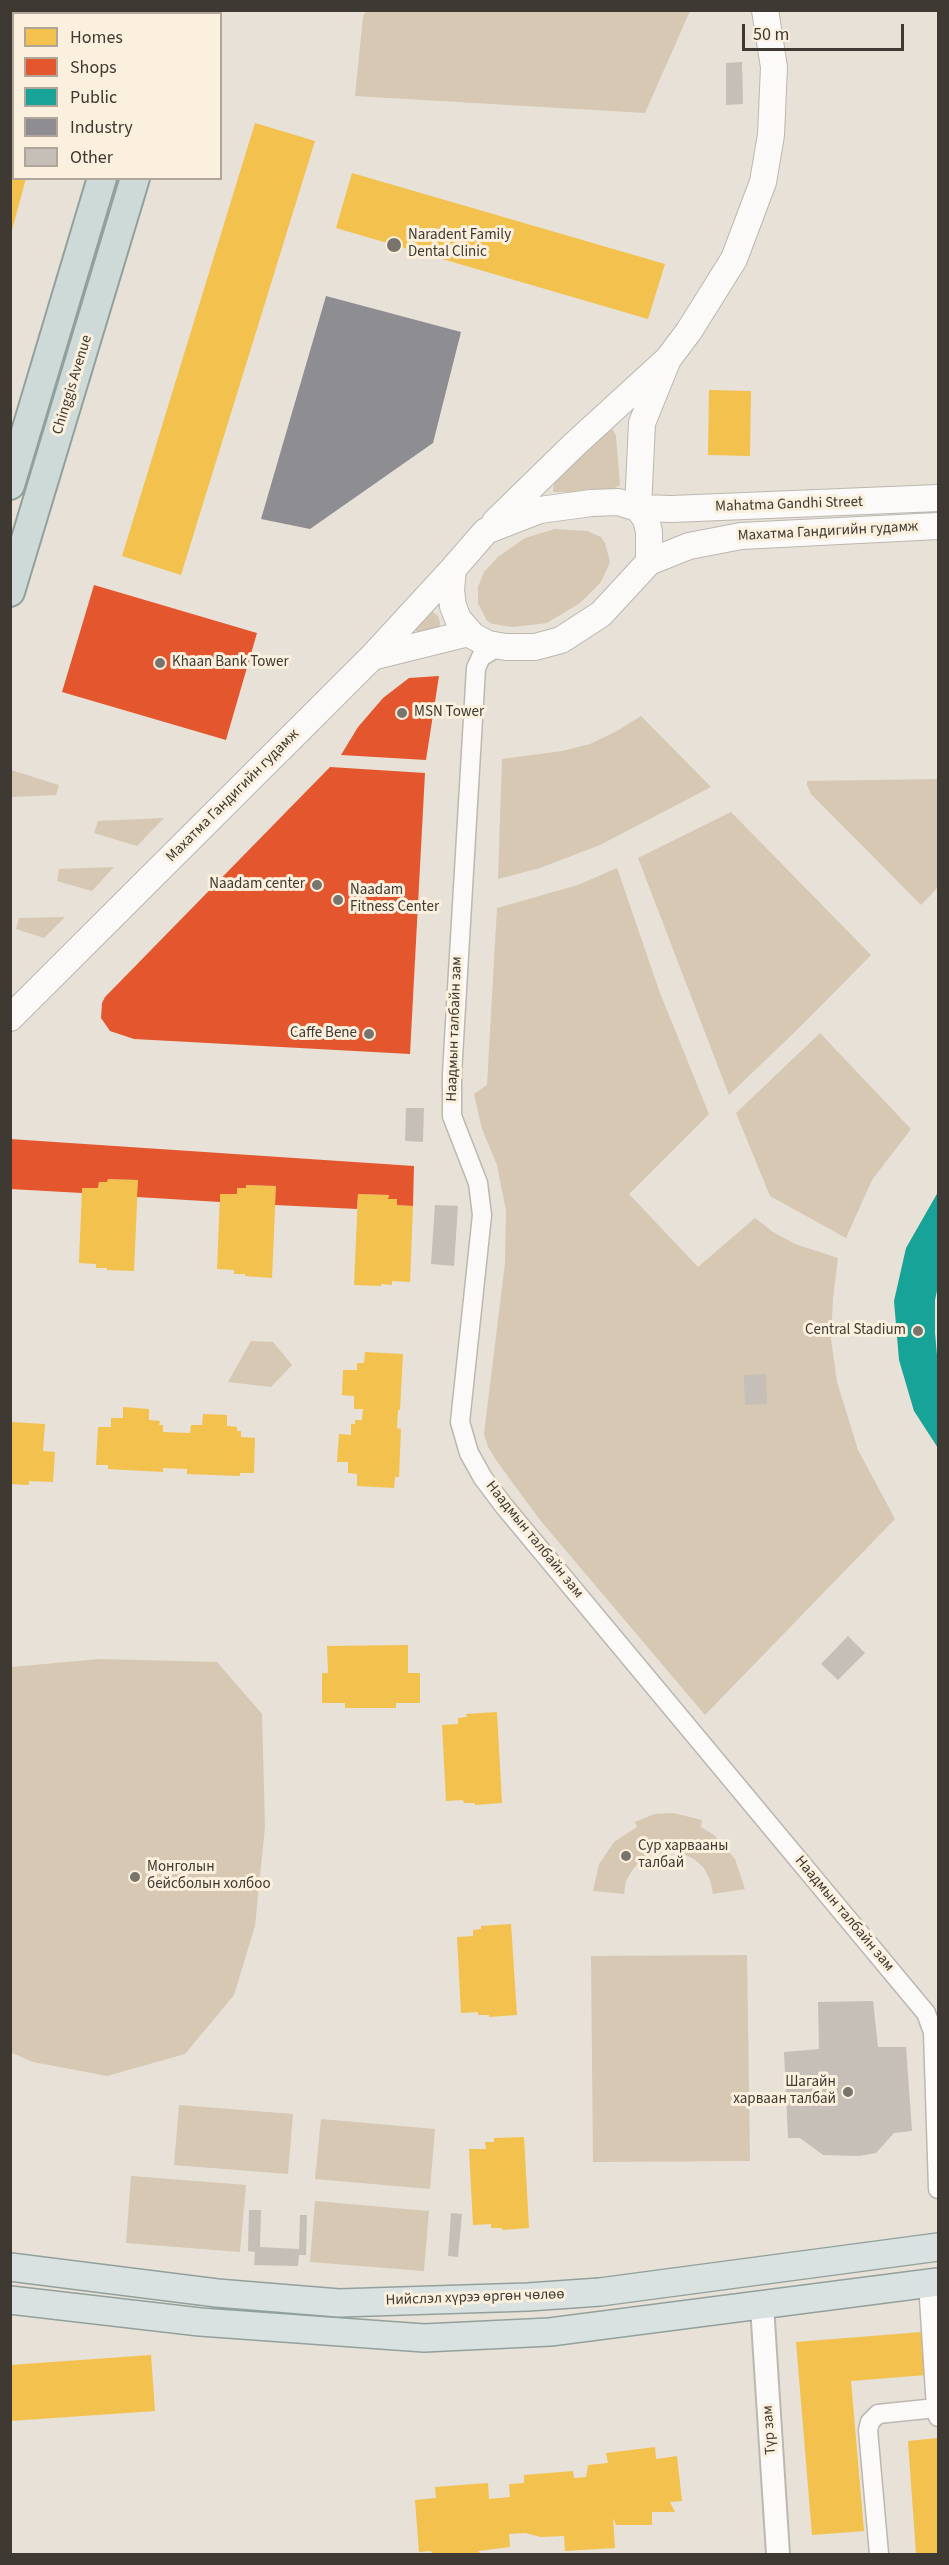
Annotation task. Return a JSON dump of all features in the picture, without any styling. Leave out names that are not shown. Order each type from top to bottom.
[{"type":"highway","name":"Chinggis Avenue","points":[[10,485],[101,180]]},
{"type":"highway","name":"Chinggis Avenue","points":[[10,592],[134,180]]},
{"type":"main road","points":[[668,359],[642,423],[639,508],[646,519],[649,532],[649,562],[612,604],[596,618],[573,634],[556,642],[535,647],[499,646],[483,642],[469,633],[458,620],[453,606],[451,590],[453,569],[486,531],[575,444],[668,359],[689,331],[734,259],[763,182],[771,135],[774,99],[772,53],[765,10]]},
{"type":"main road","name":"Mahatma Gandhi Street","points":[[639,508],[705,508],[939,498]]},
{"type":"main road","points":[[486,531],[548,508],[618,502],[639,508]]},
{"type":"main road","name":"Махатма Гандигийн гудамж","points":[[649,562],[689,546],[741,536],[939,526]]},
{"type":"main road","name":"Махатма Гандигийн гудамж","points":[[10,1018],[372,657],[453,569]]},
{"type":"main road","points":[[372,657],[469,633]]},
{"type":"main road","name":"Нийслэл хүрээ өргөн чөлөө","points":[[10,2267],[217,2293],[339,2303],[528,2297],[600,2292],[939,2247]]},
{"type":"main road","points":[[10,2300],[200,2322],[424,2338],[550,2332],[933,2283]]},
{"type":"main road","points":[[656,2284],[659,2319]]},
{"type":"street","name":"Наадмын талбайн зам","points":[[499,646],[482,657],[476,668],[453,1063],[452,1116],[478,1183],[482,1215],[460,1422],[469,1453],[483,1478],[504,1506],[926,2013],[933,2032],[939,2189]]},
{"type":"street","points":[[879,2554],[868,2430],[870,2422],[878,2414],[937,2413],[933,2283]]},
{"type":"street","name":"Түр зам","points":[[762,2306],[778,2554]]},
{"type":"shaded area","points":[[366,10],[690,11],[645,113],[355,96],[363,17]]},
{"type":"shaded area","points":[[608,429],[613,430],[616,436],[620,485],[607,492],[553,492],[554,481]]},
{"type":"shaded area","points":[[555,529],[587,531],[601,537],[610,562],[601,582],[580,603],[547,623],[513,627],[487,621],[478,603],[478,587],[484,572],[498,557],[525,538]]},
{"type":"shaded area","points":[[428,612],[433,612],[438,616],[439,630],[419,634],[415,630],[416,623]]},
{"type":"shaded area","points":[[641,716],[711,787],[600,845],[540,868],[498,879],[502,759],[562,751],[590,744]]},
{"type":"shaded area","points":[[11,770],[59,785],[56,795],[11,797]]},
{"type":"shaded area","points":[[938,779],[938,887],[921,905],[811,794],[807,785],[807,781]]},
{"type":"shaded area","points":[[731,812],[871,955],[729,1095],[638,858]]},
{"type":"shaded area","points":[[164,818],[137,846],[94,833],[98,821]]},
{"type":"shaded area","points":[[114,867],[92,891],[57,881],[59,869]]},
{"type":"shaded area","points":[[617,868],[660,993],[709,1114],[629,1194],[698,1267],[755,1218],[773,1232],[795,1244],[838,1258],[831,1339],[837,1382],[858,1450],[895,1519],[705,1715],[540,1520],[496,1460],[488,1447],[484,1434],[505,1263],[506,1211],[497,1165],[482,1129],[474,1094],[487,1085],[497,908],[578,885]]},
{"type":"shaded area","points":[[65,917],[44,938],[16,929],[19,918]]},
{"type":"shaded area","points":[[820,1033],[911,1129],[872,1180],[846,1238],[770,1196],[736,1113]]},
{"type":"shaded area","points":[[251,1341],[273,1342],[292,1365],[271,1387],[228,1382]]},
{"type":"shaded area","name":"Монголын бейсболын холбоо","points":[[100,1659],[217,1662],[262,1714],[265,1827],[255,1926],[234,1995],[185,2054],[107,2076],[33,2062],[10,2052],[11,1667]]},
{"type":"shaded area","name":"Сур харвааны талбай","points":[[673,1813],[702,1820],[701,1827],[714,1835],[735,1859],[745,1889],[713,1894],[704,1868],[694,1859],[682,1853],[668,1851],[655,1853],[642,1859],[626,1881],[624,1894],[593,1891],[599,1864],[614,1842],[637,1827],[635,1822],[654,1814]]},
{"type":"shaded area","points":[[747,1955],[750,2161],[593,2162],[591,1956]]},
{"type":"shaded area","points":[[179,2105],[293,2114],[288,2174],[174,2165]]},
{"type":"shaded area","points":[[321,2119],[435,2129],[430,2189],[315,2179]]},
{"type":"shaded area","points":[[131,2176],[246,2185],[240,2252],[126,2243]]},
{"type":"shaded area","points":[[315,2201],[429,2211],[424,2271],[310,2262]]},
{"type":"building: Homes","points":[[10,10],[93,10],[92,12],[12,12],[12,180],[25,180],[11,234]]},
{"type":"building: Homes","points":[[255,123],[315,141],[181,575],[122,556]]},
{"type":"building: Homes","points":[[352,173],[665,264],[648,319],[336,228]]},
{"type":"building: Homes","points":[[709,390],[751,391],[750,456],[708,455]]},
{"type":"building: Homes","points":[[108,1179],[138,1180],[134,1271],[107,1270],[107,1268],[96,1268],[96,1264],[79,1263],[82,1188],[98,1188],[99,1182],[107,1182]]},
{"type":"building: Homes","points":[[246,1185],[276,1186],[272,1278],[245,1276],[245,1274],[234,1274],[234,1270],[217,1269],[220,1194],[237,1194],[237,1188],[246,1188]]},
{"type":"building: Homes","points":[[358,1194],[389,1195],[388,1199],[397,1199],[397,1205],[413,1206],[410,1282],[392,1281],[392,1285],[381,1284],[381,1286],[354,1285]]},
{"type":"building: Homes","points":[[365,1352],[403,1354],[397,1428],[401,1429],[399,1477],[395,1477],[394,1488],[357,1486],[357,1474],[348,1473],[348,1462],[337,1462],[339,1434],[351,1435],[351,1424],[355,1424],[355,1420],[362,1420],[363,1409],[354,1409],[354,1396],[342,1395],[343,1370],[357,1370],[357,1363],[364,1363]]},
{"type":"building: Homes","points":[[123,1407],[149,1409],[149,1420],[160,1421],[159,1425],[163,1425],[163,1432],[190,1433],[191,1425],[202,1425],[203,1414],[227,1415],[227,1426],[237,1427],[237,1431],[241,1431],[241,1437],[255,1438],[254,1473],[240,1473],[240,1476],[187,1474],[187,1469],[163,1468],[163,1472],[108,1469],[108,1465],[96,1465],[98,1427],[111,1427],[111,1418],[123,1418]]},
{"type":"building: Homes","points":[[10,1422],[45,1424],[43,1451],[55,1452],[53,1482],[29,1481],[29,1485],[10,1484]]},
{"type":"building: Homes","points":[[408,1645],[408,1673],[420,1673],[420,1703],[396,1703],[396,1708],[345,1708],[345,1703],[322,1703],[322,1673],[328,1673],[327,1646]]},
{"type":"building: Homes","points":[[497,1712],[502,1803],[475,1805],[475,1803],[464,1803],[463,1800],[446,1801],[442,1725],[458,1724],[458,1718],[467,1717],[466,1714]]},
{"type":"building: Homes","points":[[511,1924],[517,2015],[489,2017],[489,2015],[478,2015],[478,2012],[461,2013],[457,1937],[473,1936],[473,1930],[481,1929],[481,1926]]},
{"type":"building: Homes","points":[[524,2137],[529,2228],[502,2230],[502,2228],[491,2228],[491,2224],[473,2225],[469,2149],[486,2149],[485,2142],[494,2142],[494,2138]]},
{"type":"building: Homes","points":[[922,2332],[926,2375],[851,2381],[864,2531],[812,2535],[796,2342]]},
{"type":"building: Homes","points":[[151,2355],[155,2411],[10,2421],[10,2365]]},
{"type":"building: Homes","points":[[938,2438],[938,2554],[916,2554],[908,2441]]},
{"type":"building: Homes","points":[[655,2447],[656,2459],[677,2456],[682,2501],[670,2502],[675,2512],[652,2512],[652,2525],[616,2525],[613,2518],[615,2548],[565,2551],[564,2536],[541,2537],[525,2533],[509,2534],[510,2547],[478,2551],[481,2554],[419,2552],[415,2500],[436,2498],[435,2487],[488,2483],[489,2499],[510,2497],[509,2484],[524,2483],[524,2475],[573,2471],[574,2478],[586,2477],[588,2465],[608,2463],[606,2453]]},
{"type":"building: Shops","name":"Khaan Bank Tower","points":[[94,585],[257,633],[226,740],[62,692]]},
{"type":"building: Shops","name":"MSN Tower","points":[[439,676],[426,760],[341,755],[358,727],[383,698],[409,678]]},
{"type":"building: Shops","name":"Naadam center","points":[[330,767],[425,773],[410,1054],[134,1039],[110,1031],[101,1018],[102,1003],[105,997]]},
{"type":"building: Shops","points":[[10,1139],[414,1166],[413,1206],[397,1205],[397,1199],[388,1199],[389,1195],[358,1194],[357,1209],[275,1205],[276,1186],[246,1185],[246,1188],[237,1188],[237,1194],[220,1194],[220,1202],[137,1197],[138,1180],[108,1179],[107,1182],[99,1182],[98,1188],[82,1188],[82,1193],[10,1189]]},
{"type":"building: Public","name":"Central Stadium","points":[[938,1192],[938,1286],[935,1300],[935,1333],[938,1366],[938,1448],[914,1411],[899,1360],[894,1301],[906,1248]]},
{"type":"building: Industry","points":[[326,296],[461,332],[433,443],[310,529],[261,519]]},
{"type":"building: Other","points":[[742,62],[743,104],[726,105],[726,63]]},
{"type":"building: Other","points":[[406,1108],[424,1108],[423,1142],[405,1141]]},
{"type":"building: Other","points":[[435,1205],[458,1206],[454,1266],[431,1264]]},
{"type":"building: Other","points":[[766,1374],[767,1404],[745,1405],[744,1375]]},
{"type":"building: Other","points":[[848,1636],[865,1653],[838,1680],[821,1664]]},
{"type":"building: Other","name":"Шагайн харваан талбай","points":[[873,2001],[878,2047],[906,2047],[912,2131],[894,2133],[876,2153],[859,2156],[823,2155],[800,2138],[788,2138],[784,2052],[819,2049],[818,2002]]},
{"type":"building: Other","points":[[249,2210],[261,2210],[260,2247],[299,2249],[300,2215],[307,2215],[306,2255],[299,2255],[298,2266],[254,2265],[255,2252],[248,2251]]},
{"type":"building: Other","points":[[451,2213],[462,2214],[458,2257],[448,2256]]},
{"type":"place","name":"Naradent Family Dental Clinic","points":[[394,245]]},
{"type":"place","name":"Khaan Bank Tower","points":[[160,663]]},
{"type":"place","name":"MSN Tower","points":[[402,713]]},
{"type":"place","name":"Naadam center","points":[[317,885]]},
{"type":"place","name":"Naadam Fitness Center","points":[[338,900]]},
{"type":"place","name":"Caffe Bene","points":[[369,1034]]},
{"type":"place","name":"Central Stadium","points":[[918,1331]]},
{"type":"place","name":"Сур харвааны талбай","points":[[626,1856]]},
{"type":"place","name":"Монголын бейсболын холбоо","points":[[135,1877]]},
{"type":"place","name":"Шагайн харваан талбай","points":[[848,2092]]}]
